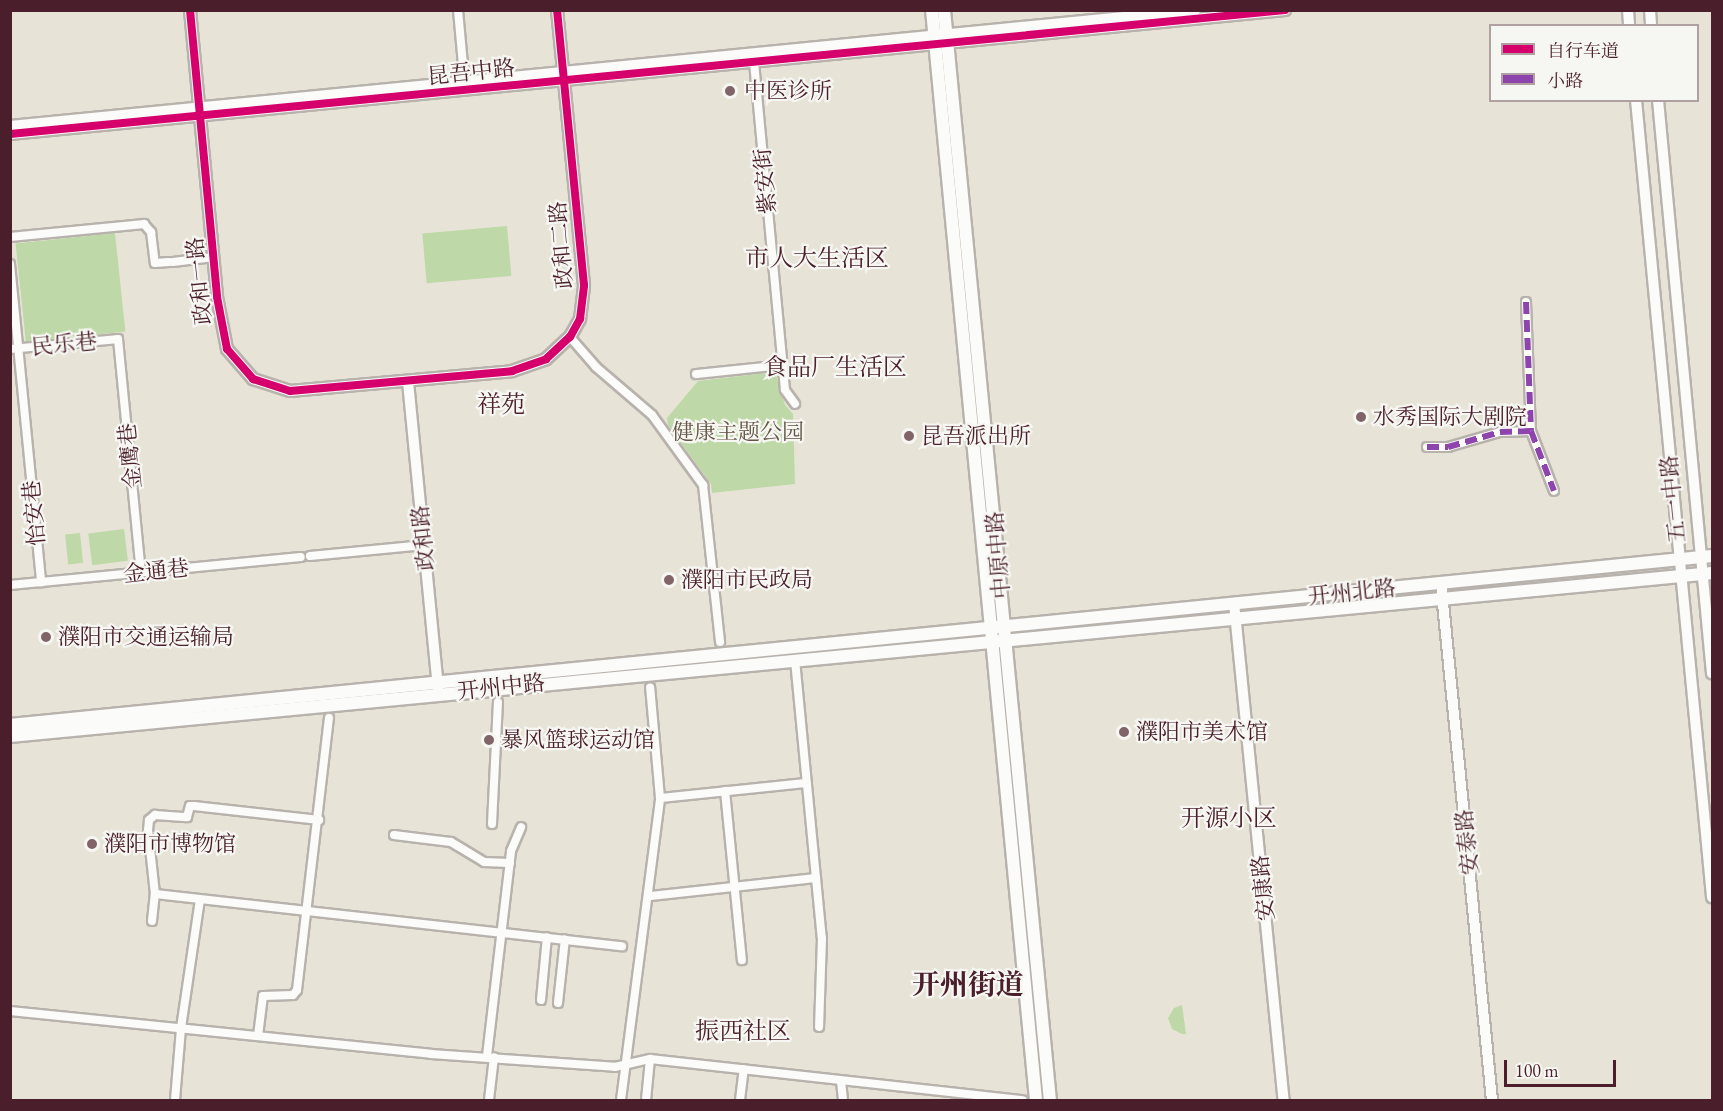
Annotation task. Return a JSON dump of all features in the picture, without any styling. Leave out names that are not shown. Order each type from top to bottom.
[{"type":"main road","name":"中原中路","points":[[932,10],[941,39]]},
{"type":"main road","name":"中原中路","points":[[944,10],[941,39],[998,627],[1006,642],[1050,1101]]},
{"type":"main road","name":"开州北路","points":[[998,627],[1707,557]]},
{"type":"main road","name":"开州北路","points":[[993,643],[1707,573]]},
{"type":"main road","name":"中原中路","points":[[998,627],[993,643],[1036,1101]]},
{"type":"main road","name":"开州中路","points":[[10,736],[998,627]]},
{"type":"main road","name":"开州中路","points":[[10,725],[993,643]]},
{"type":"street","name":"政和一路","points":[[190,10],[214,257],[226,349],[253,379],[290,392],[408,382]]},
{"type":"street","points":[[458,10],[465,86]]},
{"type":"street","name":"政和二路","points":[[408,382],[524,368],[546,359],[570,337],[580,319],[584,285],[557,10]]},
{"type":"street","points":[[941,39],[1195,10]]},
{"type":"street","points":[[941,39],[1285,10]]},
{"type":"street","name":"昆吾中路","points":[[10,134],[201,112],[941,39]]},
{"type":"street","name":"昆吾中路","points":[[564,76],[754,62],[941,39]]},
{"type":"street","name":"紫安街","points":[[754,62],[783,365],[786,390],[795,404]]},
{"type":"street","name":"五一中路","points":[[1636,102],[1713,897]]},
{"type":"street","name":"五一中路","points":[[1658,102],[1707,557],[1713,673]]},
{"type":"street","name":"昆吾中路","points":[[10,126],[201,112]]},
{"type":"street","points":[[10,237],[144,224],[151,232],[155,263],[214,257]]},
{"type":"street","name":"怡安巷","points":[[10,264],[15,349],[41,582]]},
{"type":"street","points":[[1527,302],[1531,431],[1554,490]]},
{"type":"street","points":[[570,337],[596,367],[652,415],[703,484],[720,642]]},
{"type":"street","name":"民乐巷","points":[[15,349],[118,339]]},
{"type":"street","name":"金鹰巷","points":[[118,339],[141,572]]},
{"type":"street","points":[[696,374],[783,365]]},
{"type":"street","name":"政和路","points":[[408,382],[438,688]]},
{"type":"street","points":[[1426,447],[1448,447],[1500,432],[1531,431]]},
{"type":"street","name":"金通巷","points":[[10,585],[424,545]]},
{"type":"street","name":"安泰路","points":[[1441,583],[1492,1101]]},
{"type":"street","name":"安康路","points":[[1234,603],[1284,1101]]},
{"type":"street","points":[[795,660],[823,962],[819,1027]]},
{"type":"street","points":[[621,1101],[650,896],[660,798],[650,687]]},
{"type":"street","points":[[492,824],[498,702]]},
{"type":"street","points":[[258,1036],[263,996],[293,995],[297,990],[309,913],[329,718]]},
{"type":"street","points":[[660,798],[806,783]]},
{"type":"street","points":[[725,791],[742,960]]},
{"type":"street","points":[[152,921],[155,894],[148,830],[149,820],[154,815],[187,817],[190,806],[194,806],[319,820]]},
{"type":"street","points":[[489,1101],[491,1056],[510,863],[521,827]]},
{"type":"street","points":[[394,836],[451,842],[484,862],[510,863]]},
{"type":"street","points":[[650,896],[816,878]]},
{"type":"street","points":[[155,894],[309,913],[621,946]]},
{"type":"street","points":[[175,1101],[181,1028],[200,900]]},
{"type":"street","points":[[541,1000],[548,938]]},
{"type":"street","points":[[558,1003],[565,939]]},
{"type":"street","points":[[10,1011],[384,1051],[625,1065],[650,1059],[1023,1101]]},
{"type":"street","points":[[646,1101],[650,1059]]},
{"type":"street","points":[[740,1101],[744,1069]]},
{"type":"street","points":[[841,1081],[843,1101]]},
{"type":"green space","points":[[507,226],[511,276],[427,283],[422,233]]},
{"type":"green space","points":[[115,233],[125,331],[26,342],[16,243]]},
{"type":"green space","name":"健康主题公园","points":[[775,372],[785,405],[793,414],[795,484],[712,493],[711,484],[668,425],[667,418],[698,381]]},
{"type":"green space","points":[[124,529],[128,561],[92,565],[88,533]]},
{"type":"green space","points":[[80,533],[83,563],[68,564],[65,535]]},
{"type":"green space","points":[[1182,1005],[1186,1034],[1172,1029],[1168,1018],[1174,1008]]},
{"type":"marked path","points":[[1526,302],[1531,431],[1554,491]]},
{"type":"marked path","points":[[1427,447],[1448,447],[1500,432],[1531,431]]},
{"type":"cycle path","points":[[190,10],[217,297],[227,349],[253,379],[290,391],[512,371],[546,359],[570,337],[580,319],[584,285],[557,10]]},
{"type":"cycle path","points":[[10,134],[1285,10]]},
{"type":"place","name":"中医诊所","points":[[730,91]]},
{"type":"place","name":"水秀国际大剧院","points":[[1361,417]]},
{"type":"place","name":"昆吾派出所","points":[[909,436]]},
{"type":"place","name":"濮阳市民政局","points":[[669,580]]},
{"type":"place","name":"濮阳市交通运输局","points":[[46,637]]},
{"type":"place","name":"濮阳市美术馆","points":[[1124,732]]},
{"type":"place","name":"暴风篮球运动馆","points":[[489,740]]},
{"type":"place","name":"濮阳市博物馆","points":[[92,844]]},
{"type":"district","name":"市人大生活区","points":[[817,258]]},
{"type":"district","name":"食品厂生活区","points":[[835,367]]},
{"type":"district","name":"祥苑","points":[[501,404]]},
{"type":"district","name":"开源小区","points":[[1229,818]]},
{"type":"district","name":"开州街道","points":[[968,984]]},
{"type":"district","name":"振西社区","points":[[743,1031]]}]
